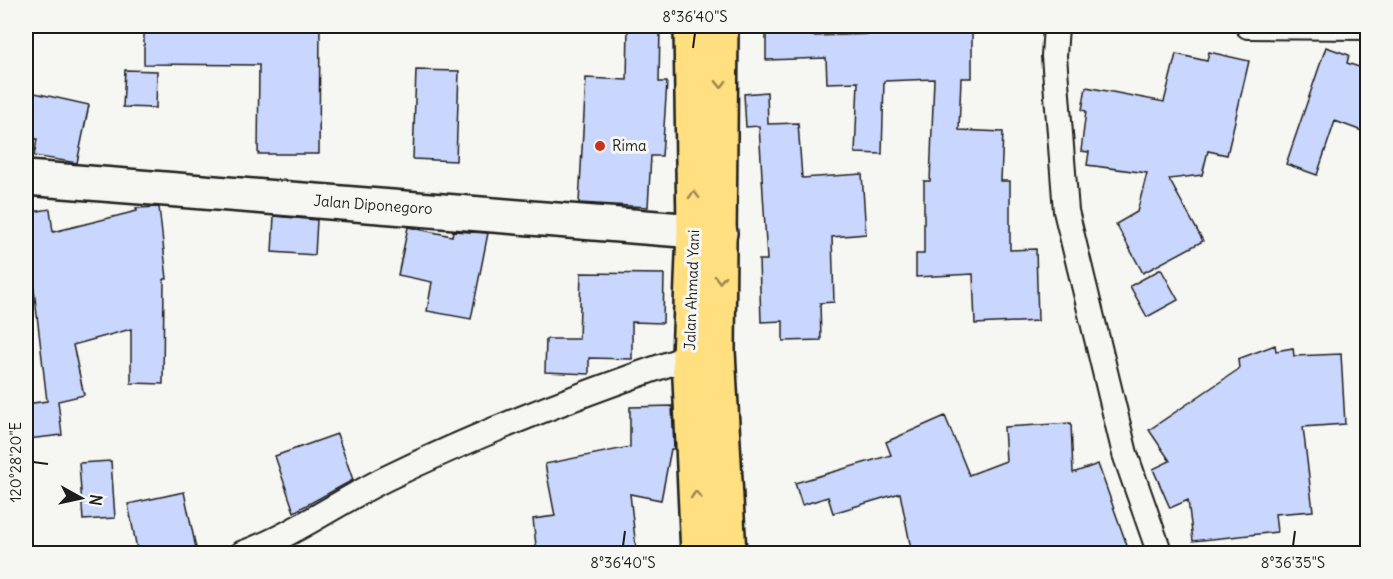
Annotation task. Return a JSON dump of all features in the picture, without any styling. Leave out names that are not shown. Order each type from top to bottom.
[{"type":"highway","name":"Jalan Ahmad Yani","points":[[691,26],[718,351],[729,554]]},
{"type":"highway","name":"Jalan Ahmad Yani","points":[[698,554],[689,357],[708,232],[721,26]]},
{"type":"street","points":[[1056,26],[1054,56],[1066,211],[1125,454],[1160,554]]},
{"type":"street","points":[[1248,26],[1368,27]]},
{"type":"street","name":"Jalan Diponegoro","points":[[26,178],[708,232]]},
{"type":"street","points":[[241,554],[311,522],[384,479],[490,429],[581,393],[689,357]]},
{"type":"building","points":[[144,26],[320,26],[319,154],[258,154],[259,65],[144,64]]},
{"type":"building","points":[[628,26],[660,26],[659,82],[667,82],[662,156],[651,156],[648,207],[579,203],[586,78],[627,80]]},
{"type":"building","points":[[766,26],[812,26],[812,36],[972,31],[972,78],[961,78],[959,130],[1003,132],[1001,181],[1010,181],[1010,250],[1036,249],[1038,321],[975,324],[973,274],[916,277],[916,254],[924,254],[924,181],[930,181],[934,79],[884,81],[882,154],[855,153],[858,82],[827,83],[826,58],[766,60]]},
{"type":"building","points":[[1326,47],[1349,55],[1347,63],[1368,70],[1368,115],[1362,131],[1335,121],[1317,175],[1286,164]]},
{"type":"building","points":[[1209,52],[1249,61],[1227,155],[1208,151],[1202,175],[1169,179],[1203,241],[1143,273],[1116,224],[1137,212],[1147,173],[1087,165],[1089,152],[1081,151],[1086,111],[1082,110],[1086,87],[1164,102],[1176,54],[1207,61]]},
{"type":"building","points":[[125,70],[157,71],[156,108],[123,107]]},
{"type":"building","points":[[416,70],[459,71],[456,161],[413,159]]},
{"type":"building","points":[[26,91],[89,105],[77,163],[34,156],[37,139],[26,139]]},
{"type":"building","points":[[767,92],[768,124],[798,123],[802,178],[862,174],[866,234],[832,237],[834,302],[820,303],[821,340],[783,341],[783,321],[761,322],[759,260],[767,260],[759,126],[746,127],[744,94]]},
{"type":"building","points":[[159,207],[167,279],[164,279],[163,384],[131,383],[131,329],[73,345],[84,395],[58,401],[62,435],[28,439],[26,404],[47,401],[33,281],[26,282],[26,213],[50,209],[53,232],[137,211],[136,208]]},
{"type":"building","points":[[274,216],[317,220],[315,255],[272,252]]},
{"type":"building","points":[[408,227],[452,236],[453,231],[488,233],[471,319],[427,311],[432,282],[398,275]]},
{"type":"building","points":[[1161,269],[1178,300],[1147,317],[1130,286]]},
{"type":"building","points":[[581,273],[664,274],[663,323],[632,322],[632,359],[589,358],[589,374],[545,372],[546,339],[579,339]]},
{"type":"building","points":[[1275,345],[1276,351],[1293,348],[1294,356],[1341,354],[1345,424],[1303,427],[1313,511],[1275,514],[1277,532],[1193,541],[1188,500],[1170,508],[1153,469],[1170,461],[1149,430],[1239,369],[1238,359]]},
{"type":"building","points":[[672,406],[674,449],[671,449],[661,500],[630,494],[636,548],[589,554],[537,554],[533,519],[555,516],[545,464],[630,447],[630,407]]},
{"type":"building","points":[[945,416],[969,475],[1006,461],[1004,427],[1071,423],[1073,473],[1098,464],[1130,554],[912,554],[900,493],[833,513],[828,497],[802,505],[795,483],[891,455],[886,442]]},
{"type":"building","points":[[337,434],[353,480],[294,512],[275,456]]},
{"type":"building","points":[[111,461],[115,518],[83,520],[79,463]]},
{"type":"building","points":[[184,492],[196,548],[169,554],[138,554],[128,504]]},
{"type":"place","name":"Rima","points":[[600,146]]}]
